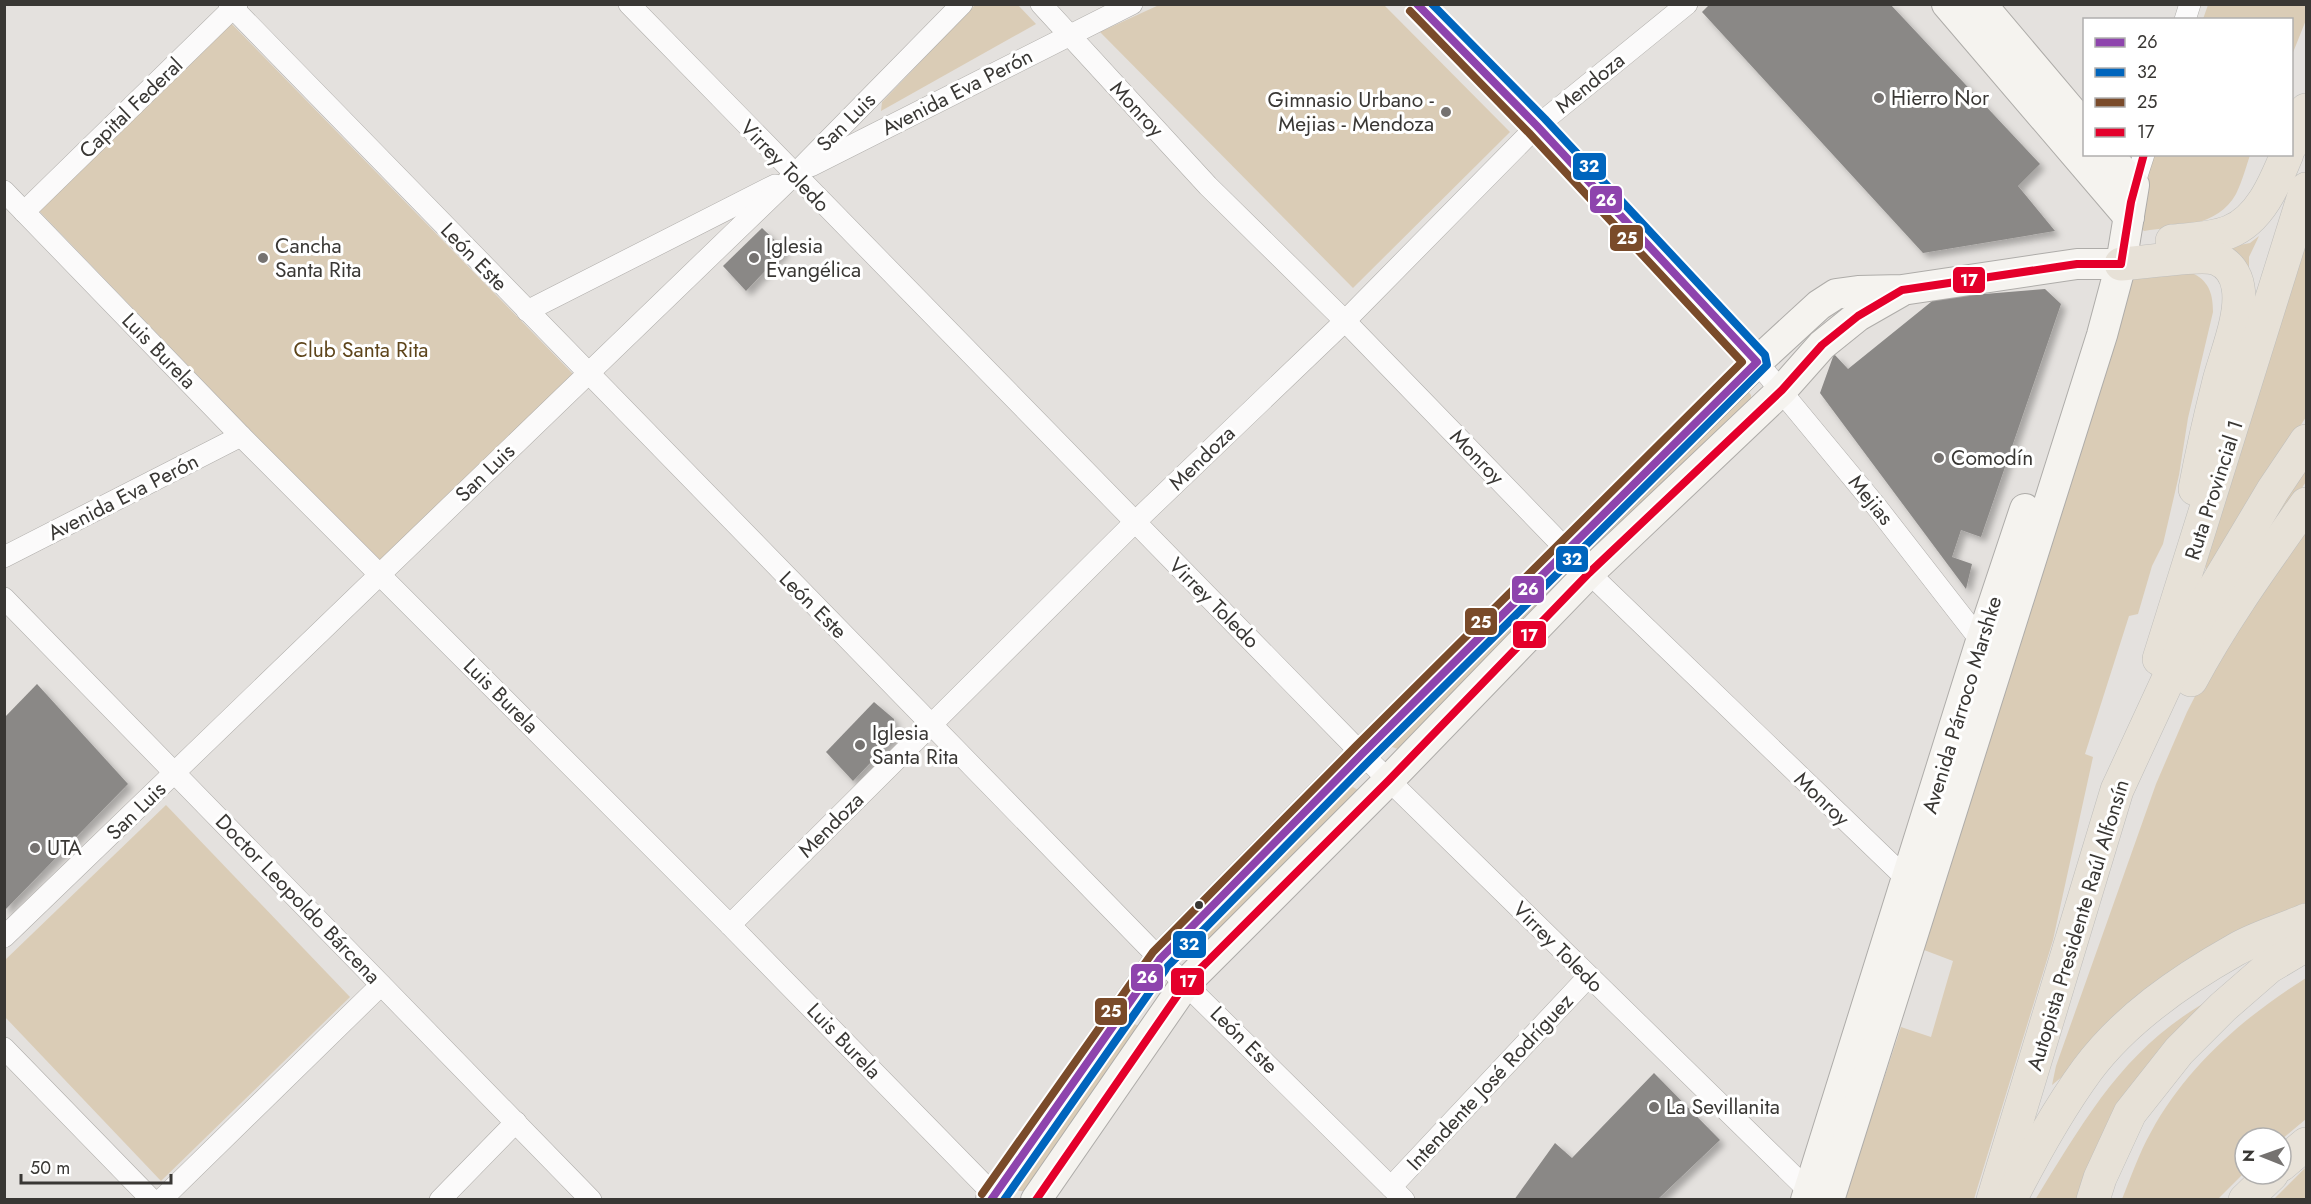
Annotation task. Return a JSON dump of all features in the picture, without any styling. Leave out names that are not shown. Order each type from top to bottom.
[{"type":"highway","points":[[2293,142],[2307,110]]},
{"type":"highway","points":[[2111,250],[2229,232],[2257,211],[2274,185],[2286,156]]},
{"type":"highway","name":"Ruta Provincial 1","points":[[2117,790],[2307,189]]},
{"type":"highway","points":[[2111,250],[2206,256],[2224,263],[2233,271],[2239,289],[2237,316],[2204,442],[2191,511],[2188,571]]},
{"type":"highway","name":"Autopista Presidente Raúl Alfonsín","points":[[1993,1200],[2117,790],[2184,645],[2208,599],[2273,490],[2307,441]]},
{"type":"highway","points":[[2039,1047],[2122,834],[2179,702],[2218,630],[2307,504]]},
{"type":"highway","points":[[2010,1200],[2040,1143],[2088,1069],[2129,1024],[2170,990],[2237,949],[2307,920]]},
{"type":"highway","points":[[2093,1200],[2100,1178],[2130,1113],[2179,1051],[2223,1007],[2269,967],[2307,945]]},
{"type":"highway","points":[[2293,1156],[2307,1144]]},
{"type":"highway","points":[[2245,1200],[2260,1186]]},
{"type":"street","name":"Virrey Toledo","points":[[629,4],[1362,754],[1815,1197]]},
{"type":"street","name":"San Luis","points":[[4,937],[794,175],[962,4]]},
{"type":"street","name":"Monroy","points":[[1041,4],[1208,186],[1344,321],[1589,573],[1917,888]]},
{"type":"street","name":"Avenida Eva Perón","points":[[527,311],[1132,4]]},
{"type":"street","name":"Mejias","points":[[1417,4],[1537,126],[1782,390],[1982,641]]},
{"type":"street","name":"Mendoza","points":[[730,925],[1134,523],[1344,321],[1537,126],[1687,4]]},
{"type":"street","points":[[995,1198],[1160,959],[1567,550],[1757,362],[1819,305],[1836,294],[1902,290],[2111,250],[1947,4]]},
{"type":"street","points":[[1982,4],[2083,124]]},
{"type":"street","name":"Capital Federal","points":[[24,212],[233,6]]},
{"type":"street","name":"León Este","points":[[233,6],[797,589],[932,724],[1160,959],[1398,1193]]},
{"type":"street","points":[[2110,156],[2134,185]]},
{"type":"street","name":"Avenida Párroco Marshke","points":[[1917,888],[1982,641],[2143,156]]},
{"type":"street","name":"Luis Burela","points":[[4,191],[241,436],[730,925],[995,1198]]},
{"type":"street","name":"Avenida Párroco Marshke","points":[[1815,1197],[2102,335],[2111,250]]},
{"type":"street","points":[[1036,1200],[1186,983],[1389,780],[1589,573],[1782,390],[1822,345],[1858,316],[1902,290]]},
{"type":"street","name":"Avenida Eva Perón","points":[[4,557],[241,436]]},
{"type":"street","name":"Doctor Leopoldo Bárcena","points":[[4,598],[591,1200]]},
{"type":"street","name":"Intendente José Rodríguez","points":[[1398,1193],[1588,977]]},
{"type":"street","points":[[161,1200],[381,985]]},
{"type":"street","points":[[4,1048],[152,1200]]},
{"type":"street","points":[[440,1200],[516,1122]]},
{"type":"green space","points":[[975,5],[1018,5],[1036,24],[881,111],[882,102]]},
{"type":"green space","points":[[1159,5],[1384,5],[1510,132],[1353,288],[1100,32]]},
{"type":"green space","points":[[2208,5],[2306,5],[2306,20],[2293,52],[2293,18],[2203,18]]},
{"type":"green space","name":"Club Santa Rita","points":[[226,18],[573,374],[379,564],[39,211]]},
{"type":"green space","points":[[2154,156],[2250,156],[2236,194],[2219,213],[2207,219],[2182,226],[2144,231],[2138,225],[2137,209]]},
{"type":"green space","points":[[2306,228],[2306,417],[2206,575],[2205,557]]},
{"type":"green space","points":[[2259,236],[2249,257],[2249,271],[2230,247],[2250,243]]},
{"type":"green space","points":[[2138,272],[2194,274],[2204,281],[2210,290],[2213,312],[2188,418],[2179,475],[2163,544],[2152,566],[2138,614],[2129,616],[2085,754],[2093,757],[2053,940],[1974,1199],[1844,1200],[1901,1027],[1931,1037],[1953,961],[1924,950],[2129,279]]},
{"type":"green space","points":[[1748,391],[1751,399],[1604,547],[1596,545],[1596,541]]},
{"type":"green space","points":[[2306,461],[2306,482],[2258,550]]},
{"type":"green space","points":[[2306,522],[2306,908],[2074,1067],[2052,1085],[2056,1066],[2156,784],[2187,712],[2219,649]]},
{"type":"green space","points":[[1555,582],[1538,601],[1533,613],[1398,749],[1392,747],[1391,745]]},
{"type":"green space","points":[[1353,787],[1358,790],[1195,955],[1191,952],[1191,949],[1348,789]]},
{"type":"green space","points":[[166,805],[350,997],[161,1181],[5,1017],[4,961]]},
{"type":"green space","points":[[2306,978],[2306,1119],[2293,1130],[2293,1126],[2233,1126],[2233,1184],[2218,1199],[2122,1199],[2147,1140],[2165,1108],[2181,1086],[2239,1026]]},
{"type":"green space","points":[[2217,996],[2080,1199],[2035,1200],[2092,1111],[2134,1059],[2185,1015]]},
{"type":"green space","points":[[1132,1023],[1139,1026],[1025,1191],[1019,1191],[1016,1188]]},
{"type":"green space","points":[[2306,1167],[2306,1199],[2274,1199],[2287,1186],[2293,1186],[2293,1180]]},
{"type":"building","name":"Hierro Nor","points":[[1710,4],[1890,4],[2040,164],[2018,186],[2055,231],[1923,253],[1702,12]]},
{"type":"building","name":"Iglesia Evangélica","points":[[762,228],[785,250],[746,291],[723,266]]},
{"type":"building","name":"Comodín","points":[[2045,289],[2061,304],[1981,537],[1961,530],[1952,557],[1972,564],[1966,589],[1820,393],[1834,354],[1848,369],[1936,298]]},
{"type":"building","name":"UTA","points":[[37,684],[128,784],[4,911],[4,718]]},
{"type":"building","name":"Iglesia Santa Rita","points":[[874,702],[894,719],[895,737],[853,781],[826,752]]},
{"type":"building","name":"La Sevillanita","points":[[1654,1073],[1720,1140],[1657,1200],[1514,1200],[1555,1143],[1572,1158]]},
{"type":"transit line","name":"26","points":[[991,1200],[1160,959],[1362,754],[1757,362],[1537,126],[1417,4]]},
{"type":"transit line","name":"32","points":[[1004,1200],[1168,966],[1369,761],[1767,365],[1765,355],[1545,119],[1432,4]]},
{"type":"transit line","name":"25","points":[[982,1194],[1153,952],[1355,747],[1742,362],[1529,133],[1410,11]]},
{"type":"transit line","name":"17","points":[[1036,1200],[1186,983],[1389,780],[1589,573],[1782,390],[1822,345],[1858,316],[1902,290],[2077,264],[2121,264],[2131,202],[2143,156]]},
{"type":"place","name":"Hierro Nor","points":[[1879,98]]},
{"type":"place","name":"Gimnasio Urbano - Mejias - Mendoza","points":[[1446,112]]},
{"type":"place","name":"Cancha Santa Rita","points":[[263,258]]},
{"type":"place","name":"Iglesia Evangélica","points":[[754,258]]},
{"type":"place","name":"Comodín","points":[[1939,458]]},
{"type":"place","name":"Iglesia Santa Rita","points":[[860,745]]},
{"type":"place","name":"UTA","points":[[35,848]]},
{"type":"place","name":"La Sevillanita","points":[[1654,1107]]}]
